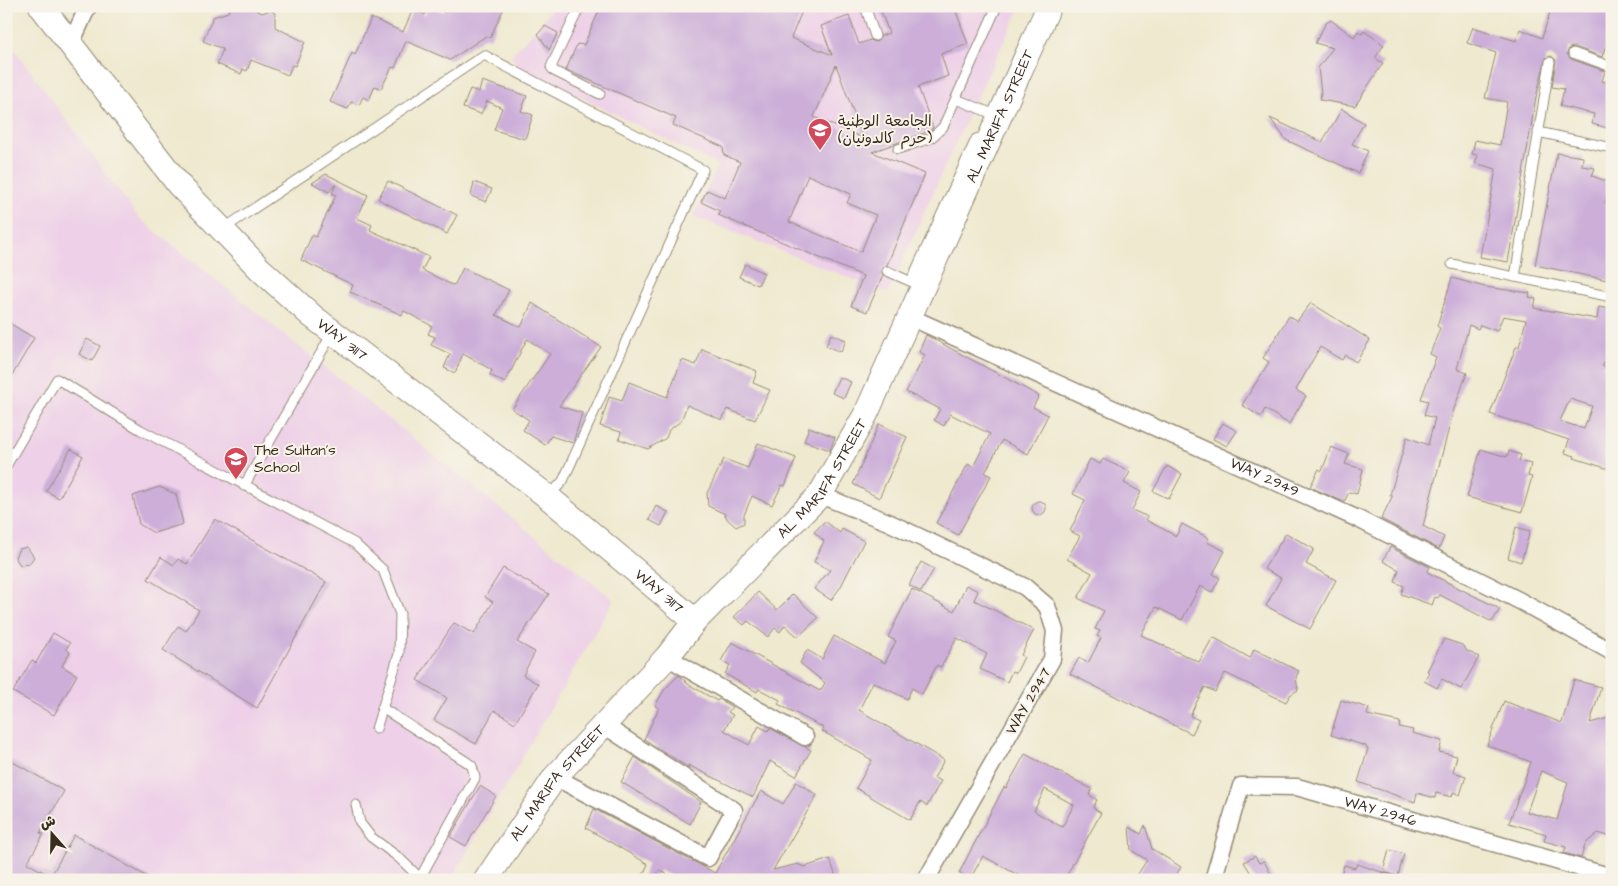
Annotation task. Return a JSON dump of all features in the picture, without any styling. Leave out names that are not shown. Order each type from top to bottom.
[{"type":"street","name":"WAY 3117","points":[[41,6],[179,186],[261,270],[333,332],[548,497],[695,621]]},
{"type":"street","points":[[70,46],[88,6]]},
{"type":"street","name":"AL MARIFA STREET","points":[[486,880],[555,777],[602,724],[667,657],[695,621],[820,495],[866,414],[910,317],[917,284],[995,128],[1050,6]]},
{"type":"street","name":"WAY 2949","points":[[910,317],[1358,519],[1520,601],[1612,652]]},
{"type":"street","name":"WAY 2947","points":[[820,495],[888,522],[1025,587],[1047,606],[1055,631],[1052,659],[926,880]]},
{"type":"street","points":[[667,657],[805,738]]},
{"type":"street","points":[[555,777],[708,858],[734,810],[602,724]]},
{"type":"street","name":"WAY 2946","points":[[1213,880],[1241,786],[1298,787],[1612,877]]},
{"type":"lane","points":[[580,6],[552,67],[554,71],[600,94]]},
{"type":"lane","points":[[865,6],[875,36]]},
{"type":"lane","points":[[898,149],[931,138],[940,132],[997,6]]},
{"type":"lane","points":[[1573,53],[1612,67]]},
{"type":"lane","points":[[221,230],[484,55],[703,170],[563,481],[548,497]]},
{"type":"lane","points":[[1515,277],[1550,62]]},
{"type":"lane","points":[[956,99],[995,128]]},
{"type":"lane","points":[[1538,132],[1612,148]]},
{"type":"lane","points":[[1452,264],[1612,297]]},
{"type":"lane","points":[[887,271],[917,284]]},
{"type":"lane","points":[[244,486],[333,332]]},
{"type":"lane","points":[[6,466],[57,379],[141,430],[354,543],[383,570],[400,614],[399,654],[376,729]]},
{"type":"lane","points":[[356,805],[360,823],[371,837],[391,851],[420,879],[472,784],[474,772],[467,762],[382,708]]},
{"type":"shaded area","name":"الجامعة الوطنية (حرم كالدونيان)","points":[[552,6],[1021,6],[959,135],[888,293],[693,216],[718,165],[517,66],[511,55],[543,22]]},
{"type":"shaded area","name":"The Sultan's School","points":[[6,38],[138,217],[614,600],[451,880],[6,880]]},
{"type":"building","points":[[231,6],[248,6],[262,13],[270,10],[275,13],[275,27],[305,42],[295,66],[292,65],[288,75],[251,60],[247,71],[243,69],[241,74],[217,64],[223,49],[203,41],[213,17],[228,12]]},
{"type":"building","points":[[429,6],[444,12],[447,6],[505,6],[490,38],[486,36],[450,60],[406,41],[395,68],[392,67],[381,89],[375,86],[369,100],[363,97],[359,105],[351,102],[348,109],[330,102],[352,53],[355,55],[371,18],[403,32],[413,9],[425,15]]},
{"type":"building","name":"الجامعة الوطنية (حرم كالدونيان)","points":[[601,6],[804,6],[791,38],[832,55],[821,26],[849,16],[859,44],[870,40],[876,42],[881,36],[889,33],[879,6],[954,6],[968,44],[941,54],[948,76],[918,87],[933,128],[872,152],[925,174],[887,265],[881,269],[883,275],[867,312],[851,306],[863,276],[718,215],[720,211],[701,202],[707,190],[725,198],[740,162],[724,155],[723,147],[673,125],[676,118],[566,70],[577,44],[584,45]],"holes":[[[836,65],[863,138],[814,117]],[[808,175],[851,194],[847,203],[876,215],[861,252],[789,222]]]},
{"type":"building","points":[[1552,6],[1612,6],[1612,27],[1602,57],[1575,47],[1569,48],[1567,54],[1571,59],[1605,71],[1602,81],[1612,84],[1612,129],[1592,124],[1594,114],[1560,106],[1564,89],[1552,87],[1556,60],[1551,56],[1546,58],[1536,97],[1508,262],[1480,257],[1496,169],[1475,163],[1478,155],[1472,154],[1475,140],[1500,145],[1507,102],[1485,98],[1496,53],[1467,43],[1473,27],[1516,41],[1520,29],[1542,38]]},
{"type":"building","points":[[1331,20],[1354,37],[1358,31],[1362,34],[1364,31],[1384,45],[1375,58],[1383,63],[1355,106],[1320,100],[1318,68],[1333,48],[1315,43],[1326,23]]},
{"type":"building","points":[[545,26],[558,33],[549,50],[538,34]]},
{"type":"building","points":[[482,81],[527,96],[521,111],[533,115],[525,139],[494,130],[502,108],[487,101],[481,114],[463,108],[470,89],[479,92]]},
{"type":"building","points":[[1342,109],[1364,123],[1352,144],[1368,151],[1358,173],[1286,140],[1270,118],[1322,142]]},
{"type":"building","points":[[1557,153],[1583,157],[1582,166],[1595,168],[1592,176],[1609,182],[1605,203],[1612,205],[1612,281],[1535,265]]},
{"type":"building","points":[[326,174],[368,195],[357,218],[372,225],[370,230],[429,257],[422,270],[452,285],[455,284],[463,268],[509,290],[496,315],[521,327],[532,303],[601,347],[559,406],[582,413],[573,443],[551,436],[545,445],[523,430],[529,420],[512,409],[550,354],[527,339],[505,383],[490,375],[492,370],[463,354],[455,373],[444,368],[450,354],[431,345],[435,337],[428,334],[432,326],[404,311],[402,315],[350,292],[353,285],[301,260],[312,235],[316,237],[336,195],[332,193],[336,184],[329,192],[312,183]]},
{"type":"building","points":[[388,181],[457,215],[447,234],[378,199]]},
{"type":"building","points":[[474,182],[492,189],[486,202],[471,196]]},
{"type":"building","points":[[745,264],[764,273],[758,285],[739,277]]},
{"type":"building","points":[[1452,278],[1485,287],[1530,293],[1529,297],[1536,299],[1534,308],[1597,319],[1599,307],[1612,309],[1612,353],[1602,366],[1612,369],[1612,470],[1574,458],[1575,456],[1565,453],[1569,440],[1490,414],[1516,347],[1519,347],[1526,320],[1503,316],[1497,331],[1480,325],[1478,329],[1469,325],[1457,369],[1467,373],[1454,409],[1423,526],[1444,537],[1439,549],[1381,519],[1393,495],[1390,495],[1407,437],[1428,445],[1435,418],[1424,415],[1428,401],[1421,399],[1436,357],[1430,354],[1440,328],[1437,326]],"holes":[[[1570,399],[1592,406],[1584,429],[1560,421]]]},
{"type":"building","points":[[1311,303],[1370,340],[1356,362],[1345,355],[1342,360],[1320,347],[1296,390],[1306,396],[1289,424],[1265,409],[1261,417],[1242,405],[1269,362],[1263,358],[1289,316],[1297,321]]},
{"type":"building","points":[[6,321],[34,338],[6,386]]},
{"type":"building","points":[[831,334],[846,340],[841,352],[826,346]]},
{"type":"building","points":[[926,335],[1039,396],[1033,407],[1048,415],[1028,454],[1002,440],[985,473],[991,476],[958,535],[936,523],[968,464],[973,467],[990,434],[950,414],[944,426],[934,420],[940,409],[906,392],[925,355],[919,352]]},
{"type":"building","points":[[87,339],[100,346],[92,361],[79,354]]},
{"type":"building","points":[[702,349],[757,371],[753,383],[770,390],[755,420],[727,409],[722,420],[687,405],[681,421],[669,430],[666,438],[648,449],[619,439],[621,432],[600,426],[609,397],[622,401],[629,382],[667,397],[682,360],[696,365]]},
{"type":"building","points":[[839,377],[851,382],[844,398],[832,393]]},
{"type":"building","points":[[1223,423],[1237,431],[1227,446],[1213,439]]},
{"type":"building","points":[[879,424],[907,437],[879,498],[853,484]]},
{"type":"building","points":[[809,427],[835,437],[830,450],[804,441]]},
{"type":"building","points":[[758,443],[796,458],[785,486],[782,485],[772,505],[752,496],[744,515],[744,523],[736,527],[727,519],[725,514],[708,506],[707,493],[724,459],[748,468]]},
{"type":"building","points":[[1331,447],[1349,454],[1345,464],[1363,469],[1357,494],[1349,492],[1344,502],[1310,487],[1319,469],[1322,471]]},
{"type":"building","points":[[71,449],[83,456],[59,498],[46,491]]},
{"type":"building","points":[[1481,449],[1507,457],[1509,451],[1521,455],[1519,461],[1531,464],[1528,476],[1532,477],[1522,512],[1467,497]]},
{"type":"building","points":[[1090,459],[1100,464],[1103,459],[1130,472],[1124,483],[1141,492],[1132,510],[1148,517],[1146,520],[1176,536],[1182,524],[1209,538],[1207,542],[1225,551],[1213,574],[1220,578],[1212,592],[1200,586],[1182,620],[1156,607],[1141,635],[1199,662],[1213,637],[1250,658],[1254,649],[1299,671],[1296,677],[1298,690],[1290,695],[1286,702],[1225,673],[1215,692],[1205,687],[1196,703],[1190,716],[1199,720],[1192,734],[1070,674],[1079,658],[1088,663],[1101,638],[1097,636],[1100,631],[1095,629],[1104,611],[1078,598],[1092,573],[1067,559],[1080,536],[1070,531],[1085,500],[1073,494]]},
{"type":"building","points":[[1167,466],[1182,474],[1169,499],[1153,491]]},
{"type":"building","points":[[159,487],[176,494],[183,524],[154,533],[139,524],[133,496]]},
{"type":"building","points":[[1036,501],[1042,501],[1046,508],[1042,515],[1036,515],[1032,511],[1032,505]]},
{"type":"building","points":[[656,506],[668,512],[661,526],[649,520]]},
{"type":"building","points":[[215,519],[326,582],[257,708],[163,650],[178,626],[186,631],[199,610],[148,579],[161,557],[174,565],[178,559],[187,564]]},
{"type":"building","points":[[825,521],[840,533],[842,529],[864,541],[840,588],[831,600],[814,589],[830,570],[814,562],[824,541],[814,532]]},
{"type":"building","points":[[1516,527],[1530,531],[1521,562],[1508,558]]},
{"type":"building","points":[[1286,533],[1314,549],[1306,564],[1336,580],[1310,629],[1266,606],[1281,578],[1264,569]]},
{"type":"building","points":[[27,547],[34,557],[29,564],[20,565],[15,557],[19,549]]},
{"type":"building","points":[[1390,547],[1430,567],[1427,572],[1500,609],[1492,622],[1440,595],[1438,598],[1435,597],[1432,605],[1401,594],[1404,586],[1395,582],[1399,570],[1383,561]]},
{"type":"building","points":[[921,562],[934,569],[921,592],[909,585]]},
{"type":"building","points":[[503,568],[549,594],[517,642],[535,652],[523,675],[538,684],[515,723],[494,710],[476,744],[434,720],[447,698],[417,680],[454,623],[474,634],[493,602],[485,597]]},
{"type":"building","points":[[966,585],[978,591],[974,600],[1034,630],[1021,655],[1024,657],[1016,673],[1012,671],[1007,682],[980,669],[987,654],[957,638],[941,667],[937,665],[922,694],[912,688],[907,699],[873,682],[859,710],[944,760],[934,778],[941,781],[927,806],[920,802],[910,820],[856,788],[872,760],[822,731],[824,728],[778,704],[780,700],[759,689],[757,692],[725,674],[730,665],[721,661],[732,642],[820,691],[825,683],[800,663],[807,650],[822,659],[834,636],[885,663],[896,641],[888,637],[912,589],[954,611]]},
{"type":"building","points":[[758,592],[777,610],[793,594],[818,618],[798,637],[785,625],[780,632],[775,628],[768,637],[748,621],[744,625],[734,617]]},
{"type":"building","points":[[53,633],[70,643],[66,649],[70,652],[62,666],[77,675],[54,715],[13,692],[32,660],[36,663]]},
{"type":"building","points":[[1444,639],[1462,645],[1467,651],[1479,657],[1461,689],[1442,679],[1437,688],[1424,681],[1429,672],[1427,671]]},
{"type":"building","points":[[679,675],[688,684],[717,701],[719,699],[732,707],[728,712],[733,715],[724,730],[749,745],[759,726],[768,731],[770,728],[811,750],[796,776],[770,761],[753,797],[688,765],[689,768],[644,739],[659,708],[655,706],[664,690]]},
{"type":"building","points":[[1574,680],[1601,687],[1590,723],[1612,717],[1612,837],[1598,833],[1585,844],[1581,858],[1564,853],[1566,847],[1544,841],[1546,834],[1509,823],[1531,762],[1487,745],[1504,701],[1562,723]],"holes":[[[1541,771],[1568,782],[1557,820],[1527,812]]]},
{"type":"building","points":[[1341,700],[1369,708],[1367,715],[1400,722],[1399,727],[1413,730],[1412,733],[1442,741],[1439,752],[1457,756],[1453,772],[1466,776],[1460,795],[1453,792],[1452,797],[1436,793],[1435,798],[1417,793],[1415,802],[1358,782],[1368,749],[1366,746],[1331,735]]},
{"type":"building","points":[[1025,754],[1092,789],[1089,795],[1097,800],[1093,808],[1101,813],[1064,880],[1027,880],[983,856],[970,879],[959,873],[1004,787],[1006,788]],"holes":[[[1045,789],[1074,805],[1062,827],[1034,811]]]},
{"type":"building","points":[[635,757],[701,802],[690,824],[621,782]]},
{"type":"building","points":[[6,758],[64,791],[40,833],[44,834],[27,863],[51,876],[74,835],[153,880],[6,880]]},
{"type":"building","points":[[796,782],[817,795],[773,870],[798,864],[804,867],[830,859],[837,880],[678,880],[659,870],[655,880],[641,880],[648,864],[586,828],[594,809],[715,873],[761,791],[783,804]]},
{"type":"building","points":[[480,786],[496,796],[466,846],[450,837]]},
{"type":"building","points":[[1145,825],[1152,849],[1181,867],[1173,880],[1134,880],[1147,860],[1131,850],[1129,827],[1141,834]]},
{"type":"building","points":[[1389,850],[1404,854],[1398,876],[1383,872]]},
{"type":"building","points":[[1255,856],[1259,863],[1264,861],[1274,880],[1255,880],[1244,862]]},
{"type":"building","points":[[1357,864],[1397,877],[1396,880],[1340,880],[1344,865],[1355,868]]},
{"type":"place","name":"الجامعة الوطنية (حرم كالدونيان)","points":[[820,151]]},
{"type":"place","name":"The Sultan's School","points":[[236,480]]}]
